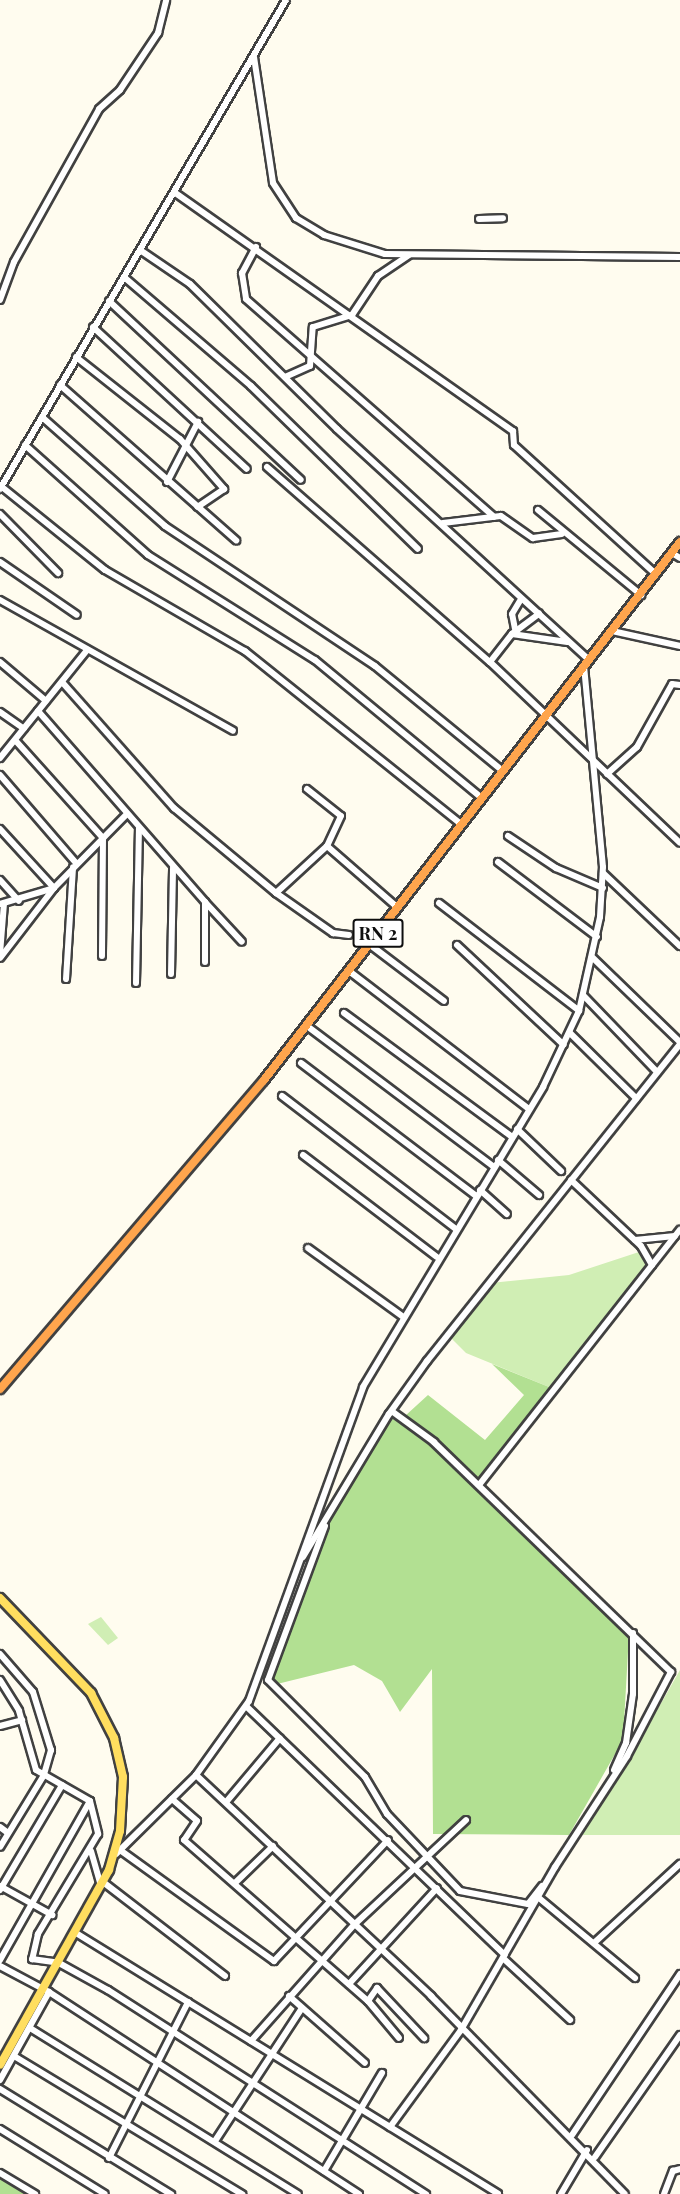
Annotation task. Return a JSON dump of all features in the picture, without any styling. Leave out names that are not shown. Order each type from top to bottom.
[{"type":"highway","name":"RN 2","points":[[0,1389],[307,1026],[656,574],[676,552],[680,542]]},
{"type":"main road","points":[[0,1599],[86,1686],[110,1730],[123,1777],[118,1852],[46,1990],[0,2065]]},
{"type":"street","points":[[0,300],[14,262],[99,109],[120,90],[158,33],[166,0]]},
{"type":"street","points":[[286,0],[93,327],[1,489],[105,570],[245,651],[462,825]]},
{"type":"street","points":[[254,57],[273,183],[296,218],[324,235],[374,252],[409,255],[680,257]]},
{"type":"street","points":[[174,192],[256,247],[513,431],[514,445],[656,574]]},
{"type":"street","points":[[479,219],[503,218]]},
{"type":"street","points":[[256,247],[251,266],[242,273],[246,299],[310,360],[494,517],[533,538],[562,534]]},
{"type":"street","points":[[140,250],[190,284],[285,377],[570,643],[587,663],[603,888],[593,958],[579,1011],[564,1045],[530,1108],[402,1316],[352,1412],[246,1706],[196,1775],[118,1852],[274,1961],[388,1840]]},
{"type":"street","points":[[285,377],[310,366],[313,327],[352,315],[378,276],[409,255]]},
{"type":"street","points":[[124,277],[251,386],[418,549]]},
{"type":"street","points":[[109,301],[301,480]]},
{"type":"street","points":[[93,327],[248,469]]},
{"type":"street","points":[[76,357],[187,446],[224,489],[197,507]]},
{"type":"street","points":[[60,385],[167,482],[236,540]]},
{"type":"street","points":[[42,417],[165,526],[375,666],[503,771]]},
{"type":"street","points":[[167,482],[197,423]]},
{"type":"street","points":[[25,445],[148,555],[315,660],[482,798]]},
{"type":"street","points":[[267,467],[490,662],[545,718],[680,843]]},
{"type":"street","points":[[538,510],[562,534],[641,595]]},
{"type":"street","points":[[0,514],[58,573]]},
{"type":"street","points":[[442,523],[494,517]]},
{"type":"street","points":[[676,552],[680,558]]},
{"type":"street","points":[[0,561],[77,615]]},
{"type":"street","points":[[513,632],[512,614],[521,599]]},
{"type":"street","points":[[0,600],[233,731]]},
{"type":"street","points":[[490,662],[513,632],[538,614]]},
{"type":"street","points":[[612,631],[680,646]]},
{"type":"street","points":[[513,632],[570,643]]},
{"type":"street","points":[[0,758],[87,650]]},
{"type":"street","points":[[0,662],[46,701]]},
{"type":"street","points":[[62,682],[174,808],[276,893],[333,933],[349,934]]},
{"type":"street","points":[[607,774],[637,747],[672,684],[680,685]]},
{"type":"street","points":[[38,711],[173,867],[242,942]]},
{"type":"street","points":[[0,712],[24,729]]},
{"type":"street","points":[[15,740],[103,838],[102,956]]},
{"type":"street","points":[[0,775],[74,865],[66,979]]},
{"type":"street","points":[[276,893],[327,846],[341,816],[307,789]]},
{"type":"street","points":[[0,958],[74,865],[127,814]]},
{"type":"street","points":[[136,983],[139,828]]},
{"type":"street","points":[[0,829],[54,888]]},
{"type":"street","points":[[508,836],[556,868],[603,888]]},
{"type":"street","points":[[327,846],[398,908]]},
{"type":"street","points":[[498,862],[597,937]]},
{"type":"street","points":[[171,974],[173,867]]},
{"type":"street","points":[[603,873],[680,946]]},
{"type":"street","points":[[0,879],[19,901]]},
{"type":"street","points":[[0,954],[2,904],[19,901],[54,888]]},
{"type":"street","points":[[205,902],[205,962]]},
{"type":"street","points":[[439,903],[579,1011]]},
{"type":"street","points":[[369,944],[444,1001]]},
{"type":"street","points":[[458,945],[564,1045]]},
{"type":"street","points":[[297,1568],[393,1412],[571,1180],[680,1043],[593,958]]},
{"type":"street","points":[[349,971],[530,1108]]},
{"type":"street","points":[[583,995],[657,1072]]},
{"type":"street","points":[[344,1013],[512,1137]]},
{"type":"street","points":[[307,1026],[494,1167]]},
{"type":"street","points":[[570,1033],[636,1098]]},
{"type":"street","points":[[301,1063],[507,1214]]},
{"type":"street","points":[[282,1096],[456,1230]]},
{"type":"street","points":[[517,1129],[561,1171]]},
{"type":"street","points":[[303,1155],[437,1257]]},
{"type":"street","points":[[498,1160],[539,1196]]},
{"type":"street","points":[[571,1180],[633,1239],[652,1265]]},
{"type":"street","points":[[633,1239],[678,1233]]},
{"type":"street","points":[[479,1485],[678,1233]]},
{"type":"street","points":[[308,1248],[402,1316]]},
{"type":"street","points":[[329,1514],[268,1680],[365,1776],[387,1814],[427,1858],[472,1897],[512,1904],[528,1904],[551,1874],[604,1792],[671,1672],[479,1485],[402,1414],[393,1412]]},
{"type":"street","points":[[604,1792],[626,1743],[635,1672],[633,1633]]},
{"type":"street","points":[[0,1654],[42,1710],[51,1750],[44,1775],[0,1847]]},
{"type":"street","points":[[0,1680],[22,1720],[35,1767],[44,1775],[90,1801],[98,1834],[89,1856],[102,1885],[225,1976]]},
{"type":"street","points":[[246,1706],[388,1840],[570,2020]]},
{"type":"street","points":[[0,1726],[22,1720]]},
{"type":"street","points":[[227,1801],[280,1738]]},
{"type":"street","points":[[196,1775],[227,1801],[383,1951],[461,2030],[595,2157],[625,2194]]},
{"type":"street","points":[[52,1915],[0,1888],[62,1785]]},
{"type":"street","points":[[172,1798],[197,1821],[184,1840],[368,2001],[399,2038]]},
{"type":"street","points":[[0,1960],[90,1801]]},
{"type":"street","points":[[251,2041],[289,1996],[324,1962],[355,1924],[418,1870],[427,1858],[466,1820]]},
{"type":"street","points":[[0,1827],[8,1833]]},
{"type":"street","points":[[98,1834],[34,1942],[32,1959],[59,1963],[426,2194]]},
{"type":"street","points":[[235,1883],[273,1846]]},
{"type":"street","points":[[594,1943],[680,1864]]},
{"type":"street","points":[[390,2127],[461,2030],[551,1874]]},
{"type":"street","points":[[349,1984],[383,1951],[437,1888]]},
{"type":"street","points":[[539,1898],[635,1978]]},
{"type":"street","points":[[76,1934],[498,2194]]},
{"type":"street","points":[[0,1966],[46,1990],[359,2194]]},
{"type":"street","points":[[572,2135],[680,1974]]},
{"type":"street","points":[[368,2001],[377,1988],[424,2038]]},
{"type":"street","points":[[0,2080],[30,2028],[46,1990]]},
{"type":"street","points":[[289,1996],[365,2063]]},
{"type":"street","points":[[109,2158],[129,2123],[154,2062],[173,2033],[188,2002]]},
{"type":"street","points":[[215,2140],[270,2053],[302,2008]]},
{"type":"street","points":[[30,2028],[140,2092],[298,2194]]},
{"type":"street","points":[[595,2157],[680,2035]]},
{"type":"street","points":[[14,2056],[129,2123],[242,2194]]},
{"type":"street","points":[[324,2171],[382,2073]]},
{"type":"street","points":[[0,2090],[171,2194]]},
{"type":"street","points":[[0,2129],[105,2194]]},
{"type":"street","points":[[561,2194],[587,2150]]},
{"type":"street","points":[[664,2194],[673,2171],[680,2169]]},
{"type":"street","points":[[0,2173],[35,2194]]},
{"type":"green space","points":[[645,1250],[652,1265],[554,1389],[466,1353],[448,1335],[491,1283],[569,1275]]},
{"type":"green space","points":[[492,1364],[554,1389],[479,1485],[629,1634],[623,1740],[569,1835],[433,1834],[432,1669],[400,1712],[382,1681],[354,1665],[273,1685],[268,1680],[329,1514],[393,1412],[405,1416],[428,1395],[485,1440],[524,1395]]},
{"type":"green space","points":[[101,1617],[118,1638],[108,1645],[88,1624]]},
{"type":"green space","points":[[680,1670],[680,1835],[581,1835],[663,1700]]},
{"type":"green space","points":[[0,2176],[6,2180],[28,2194],[0,2194]]}]
